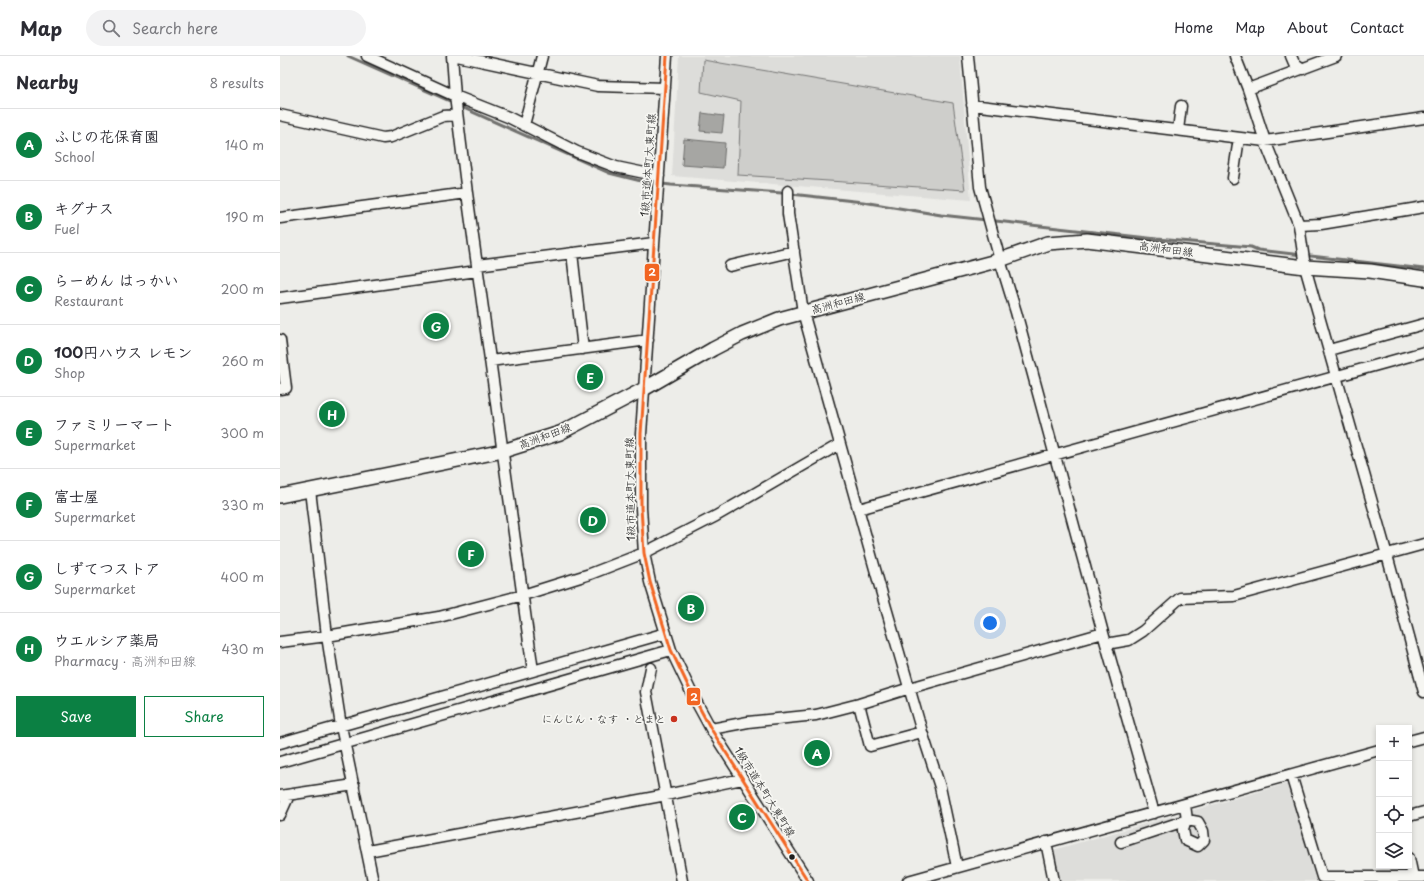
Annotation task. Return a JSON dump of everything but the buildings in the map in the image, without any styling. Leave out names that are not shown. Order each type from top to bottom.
[{"type":"main road","name":"高洲和田線","points":[[280,496],[503,451],[560,433],[644,389],[713,349],[742,334],[779,319],[1000,260],[1048,243],[1087,240],[1305,267],[1370,271],[1424,279]]},
{"type":"street","points":[[367,56],[455,96],[508,117],[577,152],[610,164],[659,176]]},
{"type":"street","points":[[452,56],[466,193],[533,671]]},
{"type":"street","points":[[457,56],[598,86],[665,88]]},
{"type":"street","points":[[524,125],[542,56]]},
{"type":"street","name":"1級市道本町大東町線","points":[[667,56],[641,434],[641,508],[644,553],[650,582],[671,650],[692,694],[711,729],[742,779],[808,881]]},
{"type":"street","points":[[968,56],[980,187],[1016,312],[1103,634],[1154,813]]},
{"type":"street","points":[[1235,56],[1248,89],[1265,141],[1299,225],[1305,267],[1387,555],[1424,692]]},
{"type":"street","points":[[1291,56],[1294,63],[1303,68]]},
{"type":"street","points":[[1248,89],[1336,56]]},
{"type":"street","points":[[972,105],[1265,141],[1424,118]]},
{"type":"street","points":[[1178,130],[1181,106]]},
{"type":"street","points":[[280,115],[384,138],[391,137],[443,116],[457,115]]},
{"type":"street","points":[[1234,178],[1239,138]]},
{"type":"street","points":[[788,191],[788,214],[803,312],[882,594],[922,732],[940,787],[957,867]]},
{"type":"street","points":[[280,218],[466,193]]},
{"type":"street","points":[[1299,225],[1321,224],[1424,207]]},
{"type":"street","points":[[280,298],[572,253],[654,243]]},
{"type":"street","points":[[730,266],[794,251]]},
{"type":"street","points":[[572,253],[583,349]]},
{"type":"street","points":[[1329,350],[1424,324]]},
{"type":"street","points":[[280,340],[286,388],[280,389]]},
{"type":"street","points":[[490,361],[648,340]]},
{"type":"street","points":[[859,509],[1424,352]]},
{"type":"street","points":[[280,642],[327,636],[439,617],[523,595],[590,574],[644,553],[716,516],[840,444]]},
{"type":"street","points":[[310,490],[327,636],[341,726],[373,881]]},
{"type":"street","points":[[1106,644],[1129,640],[1143,631],[1180,598],[1234,596],[1424,544]]},
{"type":"street","points":[[280,743],[666,633]]},
{"type":"street","points":[[711,729],[748,722],[816,714],[859,704],[910,688],[1103,634]]},
{"type":"street","points":[[280,762],[671,650]]},
{"type":"street","points":[[651,668],[646,692],[682,881]]},
{"type":"street","points":[[859,704],[870,746],[922,732]]},
{"type":"street","points":[[1412,740],[1424,737]]},
{"type":"street","points":[[908,881],[1376,751]]},
{"type":"street","points":[[1291,775],[1322,877],[1424,877]]},
{"type":"street","points":[[368,851],[666,795],[742,779]]},
{"type":"street","points":[[280,815],[285,795],[354,786]]},
{"type":"street","points":[[1120,842],[1186,820],[1185,805]]},
{"type":"street","points":[[1412,815],[1424,812]]},
{"type":"street","points":[[1046,842],[1054,881]]},
{"type":"street","points":[[1411,869],[1413,877]]},
{"type":"shaded area","points":[[679,56],[960,56],[971,200],[672,176]]},
{"type":"shaded area","points":[[703,60],[953,103],[965,190],[738,175],[741,101],[701,92]]},
{"type":"shaded area","points":[[702,113],[724,116],[722,133],[700,131]]},
{"type":"shaded area","points":[[684,139],[725,143],[723,168],[682,165]]},
{"type":"shaded area","points":[[1289,783],[1316,881],[1060,881],[1053,850]]},
{"type":"waterway","points":[[348,56],[454,103]]},
{"type":"waterway","points":[[459,106],[609,173],[645,182],[782,193],[863,202],[941,215],[1157,239],[1251,247],[1258,250],[1424,269]]},
{"type":"transit line","name":"2","points":[[667,56],[641,434],[641,508],[644,553],[650,582],[671,650],[692,694],[711,729],[808,881]]},
{"type":"place","name":"しずてつストア","points":[[436,326]]},
{"type":"place","name":"ファミリーマート","points":[[590,377]]},
{"type":"place","name":"ウエルシア薬局","points":[[332,414]]},
{"type":"place","name":"100円ハウス レモン","points":[[593,520]]},
{"type":"place","name":"富士屋","points":[[471,554]]},
{"type":"place","name":"キグナス","points":[[691,608]]},
{"type":"place","name":"にんじん・なす ・とまと","points":[[674,719]]},
{"type":"place","name":"ふじの花保育園","points":[[817,753]]},
{"type":"place","name":"らーめん はっかい","points":[[742,817]]}]
